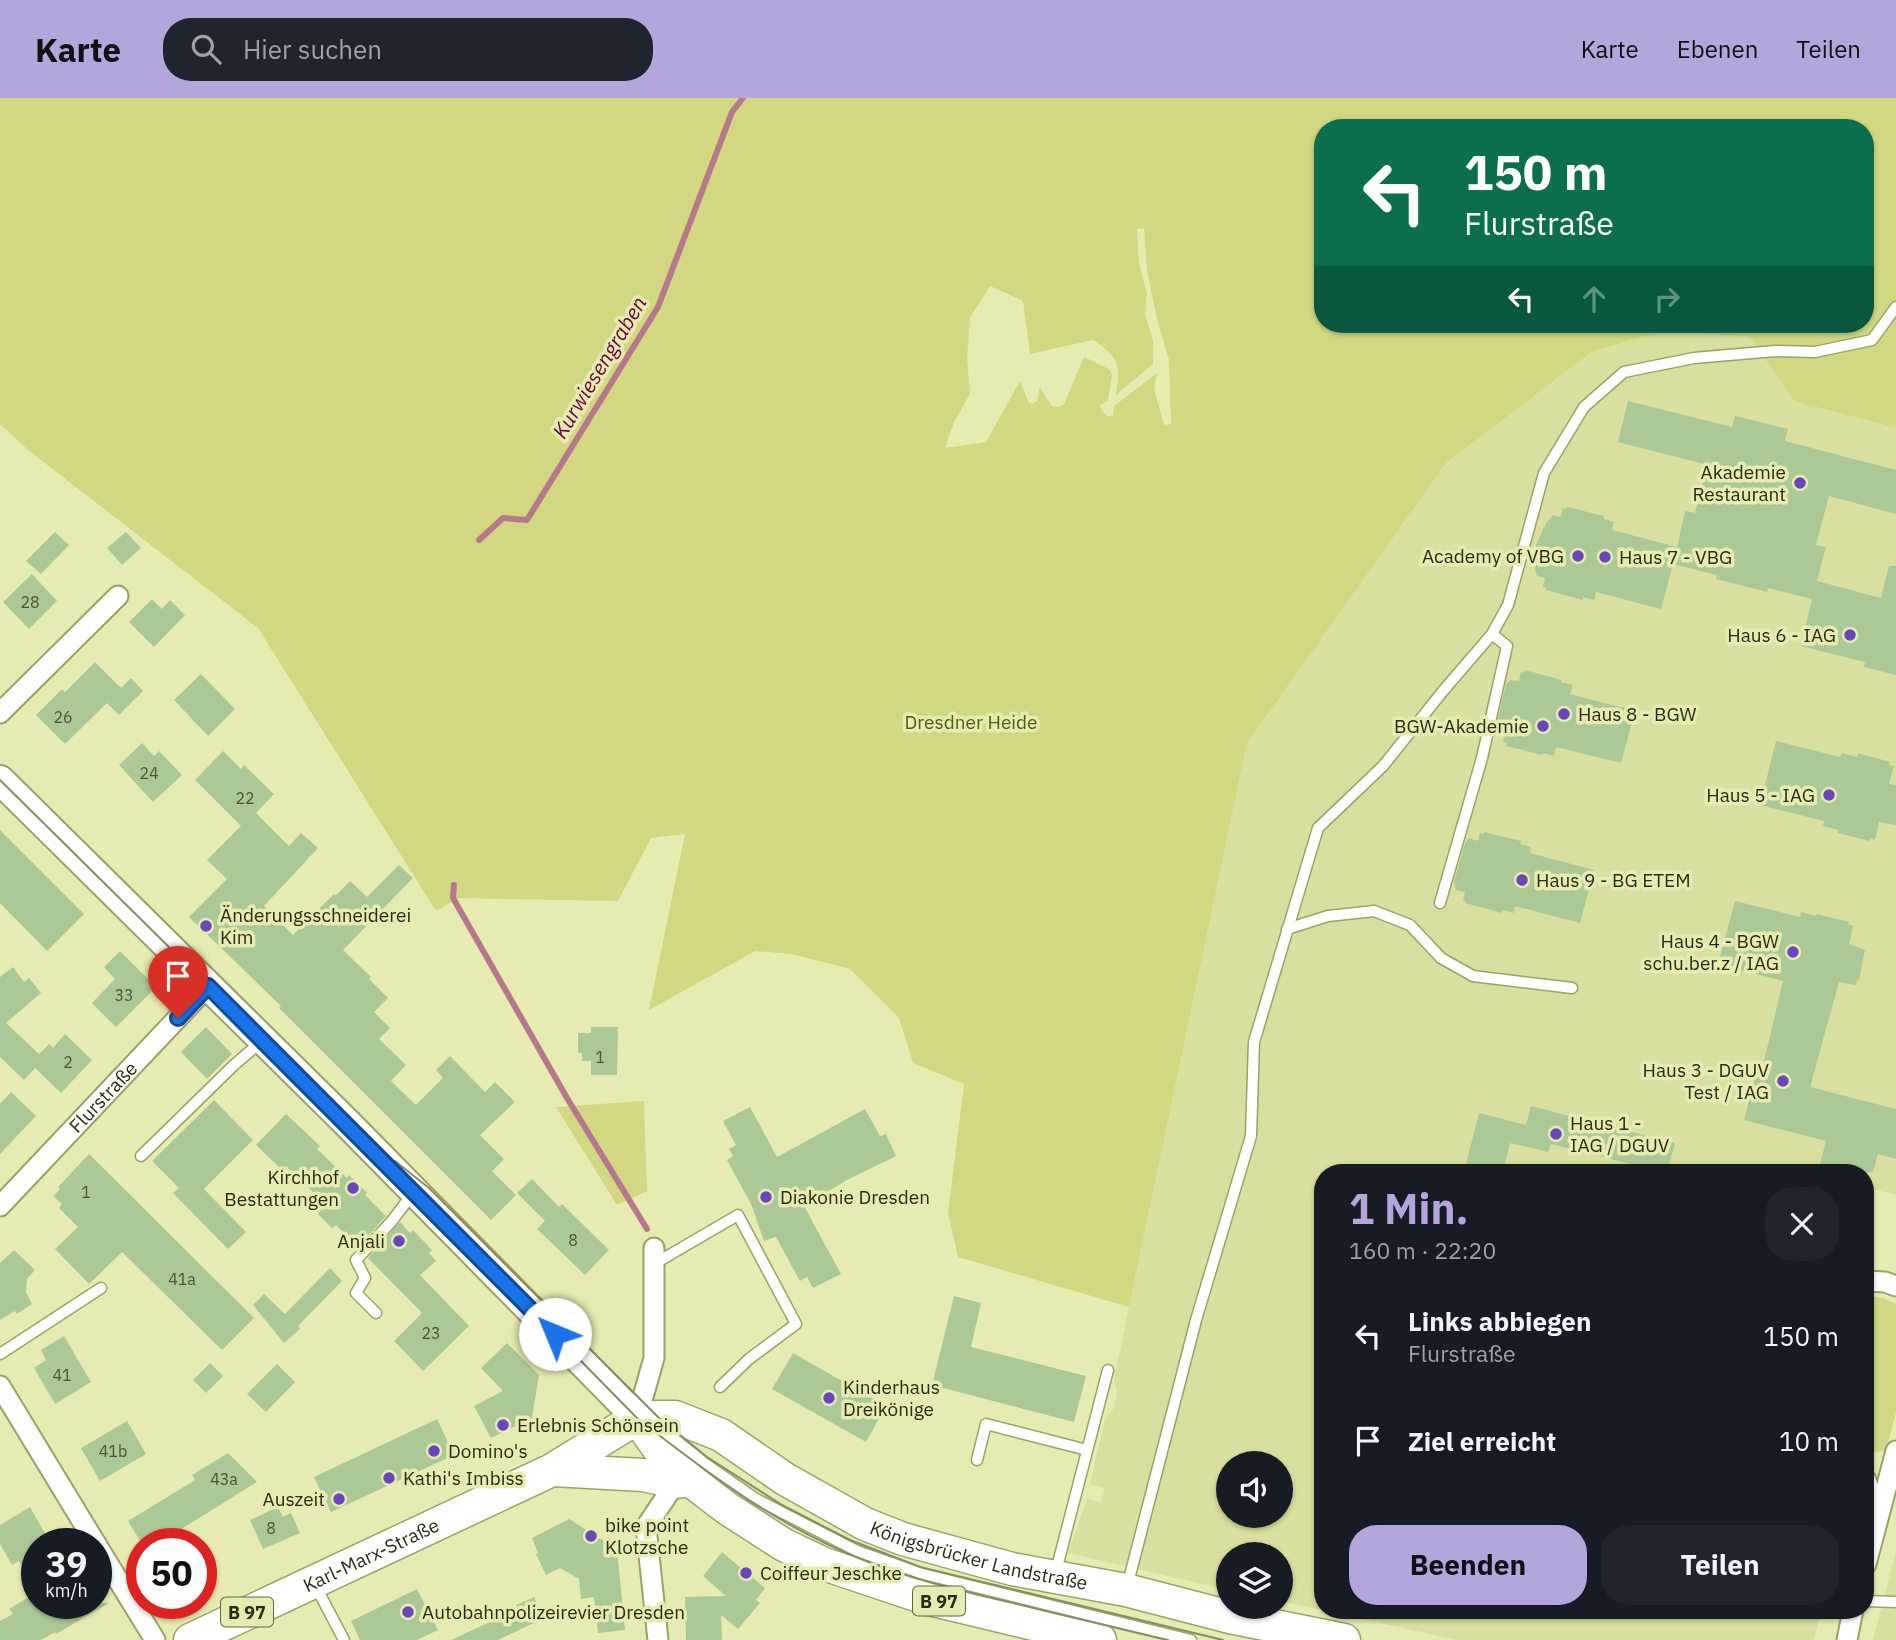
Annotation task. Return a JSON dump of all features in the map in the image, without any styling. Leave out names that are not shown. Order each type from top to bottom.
[{"type":"main road","points":[[0,780],[638,1418]]},
{"type":"main road","name":"Königsbrücker Landstraße","points":[[638,1418],[674,1417],[721,1434],[785,1479],[865,1524],[903,1539],[1054,1579],[1126,1590],[1230,1617],[1344,1640]]},
{"type":"main road","name":"Karl-Marx-Straße","points":[[191,1640],[552,1470],[638,1418]]},
{"type":"main road","name":"B 97","points":[[638,1418],[661,1452],[694,1483],[728,1509],[784,1545],[824,1564],[925,1598],[1100,1640]]},
{"type":"main road","name":"Karl-Marx-Straße","points":[[552,1470],[643,1475],[694,1483]]},
{"type":"street","points":[[0,713],[117,596]]},
{"type":"street","name":"Flurstraße","points":[[0,1206],[208,986]]},
{"type":"street","points":[[638,1418],[654,1358],[654,1256]]},
{"type":"street","points":[[1874,1281],[1896,1286]]},
{"type":"street","points":[[0,1386],[86,1528]]},
{"type":"street","points":[[1874,1533],[1896,1451]]},
{"type":"street","points":[[658,1640],[646,1527],[657,1512],[694,1483]]},
{"type":"street","points":[[1874,1505],[1878,1517]]},
{"type":"street","points":[[112,1570],[155,1640]]},
{"type":"street","points":[[1847,1640],[1851,1619]]},
{"type":"lane","points":[[1126,1590],[1196,1320],[1251,1136],[1254,1042],[1318,828],[1384,766],[1492,634],[1508,605],[1544,473],[1584,407],[1624,372],[1694,358],[1776,351],[1815,352],[1872,340],[1896,307]]},
{"type":"lane","points":[[1440,903],[1482,758],[1507,646],[1492,634]]},
{"type":"lane","points":[[1287,929],[1328,916],[1374,911],[1410,925],[1441,958],[1473,976],[1572,988]]},
{"type":"lane","points":[[141,1156],[234,1065],[263,1041]]},
{"type":"lane","points":[[376,1313],[356,1293],[365,1279],[356,1260],[414,1192]]},
{"type":"lane","points":[[654,1256],[738,1215],[796,1324],[749,1360],[720,1387]]},
{"type":"lane","points":[[0,1354],[101,1288]]},
{"type":"lane","points":[[1054,1579],[1108,1370]]},
{"type":"lane","points":[[638,1418],[657,1425],[756,1499],[857,1551],[889,1563],[1057,1608],[1191,1640]]},
{"type":"lane","points":[[977,1460],[986,1424],[1087,1451]]},
{"type":"lane","points":[[727,1491],[756,1499]]},
{"type":"lane","points":[[314,1581],[344,1640]]},
{"type":"lane","points":[[1874,1601],[1896,1602]]},
{"type":"shaded area","points":[[1657,333],[1750,337],[1794,401],[1896,428],[1896,1194],[1874,1190],[1874,1164],[1314,1164],[1314,1608],[1293,1604],[1293,1542],[1216,1542],[1216,1587],[1068,1553],[1087,1499],[1101,1502],[1105,1488],[1090,1484],[1105,1419],[1114,1408],[1117,1393],[1114,1379],[1247,743],[1447,462],[1593,351]]},
{"type":"shaded area","points":[[1896,1552],[1896,1640],[1873,1640],[1890,1574]]},
{"type":"shaded area","points":[[1362,1619],[1819,1619],[1814,1640],[1457,1640]]},
{"type":"green space","name":"Dresdner Heide","points":[[0,98],[1896,98],[1896,428],[1794,401],[1750,337],[1693,333],[1874,333],[1874,119],[1314,119],[1314,333],[1657,333],[1593,351],[1447,462],[1247,743],[1129,1307],[958,1257],[948,1213],[964,1084],[913,1063],[899,1018],[850,969],[791,954],[755,951],[649,1010],[685,834],[651,838],[618,901],[458,898],[436,911],[258,628],[28,450],[0,424]],"holes":[[[1144,228],[1147,270],[1169,360],[1171,424],[1164,425],[1154,389],[1157,373],[1114,406],[1113,416],[1107,416],[1100,405],[1108,401],[1112,374],[1109,369],[1084,357],[1064,404],[1059,407],[1052,406],[1040,387],[1037,401],[1029,403],[1020,381],[986,442],[945,448],[954,422],[970,394],[967,358],[970,318],[990,286],[1023,301],[1030,354],[1093,340],[1108,351],[1118,368],[1116,395],[1153,364],[1153,340],[1145,314],[1147,293],[1139,263],[1137,229]]]},
{"type":"green space","points":[[644,1101],[647,1191],[617,1205],[556,1107]]},
{"type":"green space","points":[[1874,1297],[1884,1298],[1896,1304],[1896,1412],[1886,1451],[1875,1452],[1874,1451]]},
{"type":"building","name":"Akademie Restaurant","points":[[1628,401],[1732,427],[1735,416],[1788,429],[1785,441],[1896,470],[1896,514],[1829,496],[1816,545],[1826,547],[1817,581],[1881,598],[1889,566],[1896,566],[1896,675],[1864,667],[1865,662],[1801,646],[1812,599],[1768,588],[1767,592],[1716,579],[1717,575],[1673,564],[1661,609],[1596,592],[1594,600],[1583,597],[1583,600],[1543,587],[1545,578],[1537,576],[1535,569],[1536,545],[1546,523],[1553,515],[1561,517],[1563,508],[1604,516],[1604,519],[1614,522],[1612,530],[1677,547],[1685,511],[1695,513],[1708,465],[1618,442]]},
{"type":"building","points":[[55,532],[69,545],[41,574],[26,561]]},
{"type":"building","points":[[126,532],[141,548],[122,565],[107,548]]},
{"type":"building","points":[[32,574],[57,601],[29,629],[3,602]]},
{"type":"building","points":[[152,599],[162,609],[170,600],[185,615],[154,647],[129,622]]},
{"type":"building","points":[[95,662],[121,688],[131,678],[143,691],[119,715],[107,703],[65,744],[36,715],[62,689],[65,692]]},
{"type":"building","name":"Haus 8 - BGW","points":[[1525,670],[1573,685],[1570,694],[1635,711],[1621,763],[1556,747],[1554,756],[1506,746],[1507,743],[1503,742],[1505,733],[1497,731],[1496,728],[1506,684],[1511,680],[1519,681],[1521,672],[1524,673]]},
{"type":"building","points":[[201,674],[235,709],[208,736],[174,700]]},
{"type":"building","name":"Haus 5 - IAG","points":[[1776,741],[1840,757],[1842,753],[1857,757],[1858,753],[1890,762],[1889,765],[1894,766],[1889,784],[1896,785],[1896,825],[1879,822],[1875,840],[1870,838],[1870,841],[1838,833],[1838,830],[1823,826],[1824,821],[1760,805]]},
{"type":"building","points":[[142,743],[154,756],[159,751],[182,775],[153,802],[119,765]]},
{"type":"building","points":[[223,751],[241,769],[244,765],[274,794],[256,813],[289,846],[301,833],[318,848],[264,906],[293,935],[350,881],[367,897],[399,865],[413,878],[343,950],[388,998],[374,1012],[390,1028],[379,1039],[406,1065],[391,1081],[416,1105],[443,1078],[436,1070],[450,1056],[485,1092],[495,1082],[515,1102],[480,1135],[504,1159],[492,1171],[516,1195],[491,1220],[279,1008],[281,1006],[189,917],[227,879],[207,860],[241,826],[195,780]]},
{"type":"building","points":[[0,830],[84,914],[47,951],[0,903]]},
{"type":"building","name":"Haus 9 - BG ETEM","points":[[1480,833],[1521,841],[1520,844],[1531,847],[1530,853],[1594,870],[1580,923],[1515,906],[1514,913],[1503,910],[1502,913],[1465,903],[1465,892],[1456,890],[1454,882],[1465,843],[1469,838],[1478,841]]},
{"type":"building","points":[[1735,901],[1800,917],[1801,912],[1816,916],[1817,914],[1849,922],[1848,924],[1853,926],[1849,944],[1865,950],[1859,980],[1857,979],[1856,985],[1839,982],[1810,1087],[1896,1109],[1896,1159],[1878,1154],[1874,1168],[1874,1164],[1820,1164],[1826,1141],[1744,1120],[1756,1073],[1761,1074],[1783,981],[1718,964]]},
{"type":"building","points":[[120,951],[156,987],[116,1027],[92,1003],[115,979],[104,967]]},
{"type":"building","points":[[13,967],[24,982],[29,978],[41,993],[6,1023],[39,1054],[49,1044],[53,1048],[65,1034],[92,1060],[61,1093],[35,1068],[24,1080],[0,1057],[0,977]]},
{"type":"building","points":[[206,1027],[232,1054],[207,1079],[181,1052]]},
{"type":"building","points":[[591,1027],[618,1027],[617,1075],[591,1075],[591,1061],[582,1061],[582,1053],[578,1053],[578,1033],[591,1033]]},
{"type":"building","points":[[11,1092],[36,1116],[0,1154],[0,1104]]},
{"type":"building","points":[[214,1100],[253,1140],[204,1189],[246,1232],[228,1249],[173,1193],[179,1188],[152,1161]]},
{"type":"building","name":"Haus 1 - IAG / DGUV","points":[[1531,1106],[1675,1143],[1669,1164],[1630,1164],[1551,1144],[1548,1152],[1510,1143],[1505,1164],[1466,1164],[1479,1113],[1526,1125]]},
{"type":"building","name":"Diakonie Dresden","points":[[750,1107],[777,1157],[865,1109],[880,1136],[886,1134],[896,1156],[847,1180],[804,1206],[841,1274],[813,1288],[807,1277],[800,1281],[776,1237],[764,1241],[751,1204],[727,1160],[733,1156],[729,1149],[736,1145],[723,1121]]},
{"type":"building","points":[[286,1114],[320,1146],[317,1149],[367,1193],[365,1195],[386,1216],[358,1247],[336,1225],[332,1228],[318,1214],[321,1210],[309,1198],[314,1193],[286,1166],[282,1170],[256,1145]]},
{"type":"building","points":[[89,1154],[254,1318],[222,1350],[122,1252],[89,1284],[55,1249],[78,1227],[59,1208],[62,1204],[53,1196]]},
{"type":"building","points":[[532,1179],[559,1207],[562,1204],[609,1250],[585,1275],[537,1229],[545,1221],[517,1193]]},
{"type":"building","points":[[400,1222],[410,1233],[413,1230],[432,1250],[429,1253],[436,1261],[420,1275],[469,1326],[423,1371],[394,1341],[422,1313],[368,1258]]},
{"type":"building","points":[[14,1250],[35,1270],[27,1279],[26,1292],[32,1304],[17,1314],[15,1311],[0,1320],[0,1263]]},
{"type":"building","points":[[330,1268],[342,1281],[298,1326],[300,1329],[284,1343],[253,1305],[264,1294],[285,1314]]},
{"type":"building","points":[[954,1296],[981,1303],[971,1347],[1086,1376],[1074,1422],[932,1385]]},
{"type":"building","points":[[64,1336],[91,1382],[55,1404],[34,1368],[46,1360],[41,1350]]},
{"type":"building","points":[[507,1343],[539,1375],[532,1418],[491,1438],[474,1406],[503,1391],[481,1368]]},
{"type":"building","name":"Kinderhaus Dreikönige","points":[[793,1353],[886,1406],[866,1442],[772,1389]]},
{"type":"building","points":[[210,1363],[223,1376],[206,1393],[193,1380]]},
{"type":"building","points":[[277,1364],[295,1382],[266,1412],[247,1394]]},
{"type":"building","points":[[437,1419],[454,1455],[331,1512],[314,1477]]},
{"type":"building","points":[[127,1421],[146,1454],[100,1481],[81,1448]]},
{"type":"building","points":[[228,1453],[257,1482],[183,1528],[132,1528],[128,1521],[195,1480],[192,1475]]},
{"type":"building","points":[[30,1507],[42,1528],[21,1528],[21,1564],[19,1561],[12,1565],[0,1544],[0,1525]]},
{"type":"building","points":[[278,1507],[283,1517],[291,1513],[300,1533],[263,1549],[250,1520]]},
{"type":"building","points":[[569,1519],[617,1549],[625,1630],[598,1633],[594,1597],[581,1599],[579,1579],[560,1568],[546,1575],[532,1538]]},
{"type":"building","points":[[722,1552],[765,1588],[756,1600],[760,1603],[738,1629],[721,1615],[722,1640],[686,1640],[685,1597],[726,1596],[703,1576]]},
{"type":"building","points":[[417,1589],[438,1630],[417,1640],[360,1640],[351,1621]]},
{"type":"building","points":[[534,1597],[544,1618],[498,1640],[451,1640],[518,1609],[516,1605]]},
{"type":"building","points":[[21,1602],[21,1619],[82,1619],[41,1640],[0,1640],[0,1621],[13,1614],[9,1609]]},
{"type":"waterway","name":"Kurwiesengraben","points":[[479,540],[503,518],[527,520],[658,307],[732,112],[743,98]]},
{"type":"waterway","points":[[454,885],[453,898],[567,1098],[647,1229]]},
{"type":"tram line","points":[[0,780],[349,1125],[637,1418],[690,1459],[744,1497],[801,1531],[880,1566],[955,1589],[1168,1640]]},
{"type":"tram line","points":[[395,1161],[429,1188],[658,1417],[707,1457],[782,1505],[850,1540],[920,1567],[1223,1640]]},
{"type":"place","name":"Akademie Restaurant","points":[[1800,483]]},
{"type":"place","name":"Academy of VBG","points":[[1578,556]]},
{"type":"place","name":"Haus 7 - VBG","points":[[1605,557]]},
{"type":"place","name":"Haus 6 - IAG","points":[[1850,635]]},
{"type":"place","name":"Haus 8 - BGW","points":[[1564,714]]},
{"type":"place","name":"BGW-Akademie","points":[[1543,726]]},
{"type":"place","name":"Haus 5 - IAG","points":[[1829,795]]},
{"type":"place","name":"Haus 9 - BG ETEM","points":[[1522,880]]},
{"type":"place","name":"Änderungsschneiderei Kim","points":[[206,926]]},
{"type":"place","name":"Haus 4 - BGW schu.ber.z / IAG","points":[[1793,952]]},
{"type":"place","name":"Haus 3 - DGUV Test / IAG","points":[[1783,1081]]},
{"type":"place","name":"Haus 1 - IAG / DGUV","points":[[1556,1134]]},
{"type":"place","name":"Kirchhof Bestattungen","points":[[353,1188]]},
{"type":"place","name":"Diakonie Dresden","points":[[766,1197]]},
{"type":"place","name":"Anjali","points":[[399,1241]]},
{"type":"place","name":"Kinderhaus Dreikönige","points":[[829,1398]]},
{"type":"place","name":"Erlebnis Schönsein","points":[[503,1425]]},
{"type":"place","name":"Domino's","points":[[434,1451]]},
{"type":"place","name":"Kathi's Imbiss","points":[[389,1478]]},
{"type":"place","name":"Auszeit","points":[[339,1499]]},
{"type":"place","name":"bike point Klotzsche","points":[[591,1536]]},
{"type":"place","name":"Coiffeur Jeschke","points":[[746,1573]]},
{"type":"place","name":"Autobahnpolizeirevier Dresden","points":[[408,1612]]},
{"type":"route","points":[[178,1018],[208,986],[555,1334]]}]
